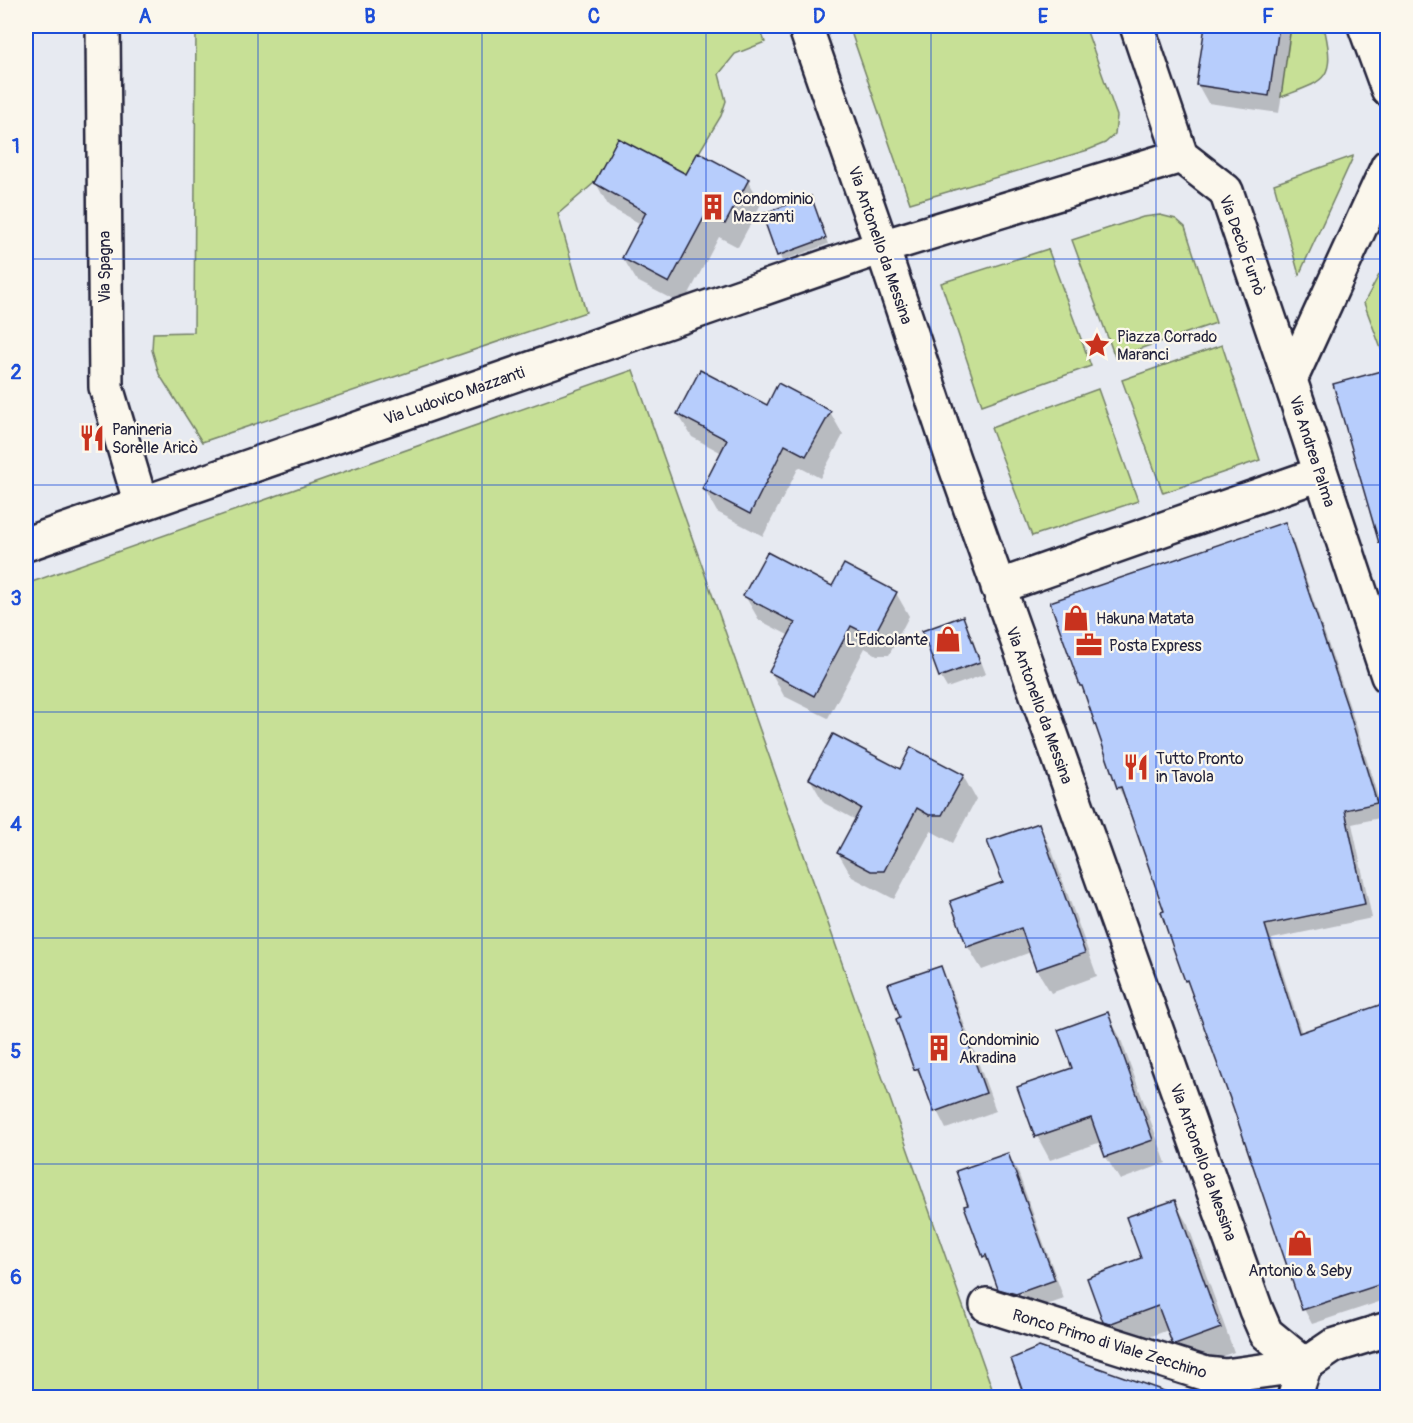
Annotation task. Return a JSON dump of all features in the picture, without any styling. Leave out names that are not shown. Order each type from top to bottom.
[{"type":"street","name":"Via Spagna","points":[[103,26],[106,387],[141,504]]},
{"type":"street","name":"Via Antonello da Messina","points":[[805,26],[953,459],[1256,1310],[1266,1334],[1305,1365]]},
{"type":"street","points":[[1137,26],[1181,156]]},
{"type":"street","points":[[1365,26],[1388,89]]},
{"type":"street","name":"Via Ludovico Mazzanti","points":[[26,544],[882,247],[1181,156]]},
{"type":"street","name":"Via Decio Furnò","points":[[1181,156],[1226,191],[1290,380]]},
{"type":"street","name":"Via Andrea Palma","points":[[1388,166],[1290,380],[1388,676]]},
{"type":"street","points":[[998,587],[1320,474]]},
{"type":"street","name":"Ronco Primo di Viale Zecchino","points":[[987,1305],[1206,1374],[1225,1376],[1305,1365]]},
{"type":"street","points":[[1294,1398],[1305,1365],[1333,1346],[1388,1329]]},
{"type":"shaded area","points":[[26,248],[28,500],[26,501]]},
{"type":"green space","points":[[196,26],[759,26],[765,42],[735,54],[719,74],[726,101],[721,116],[686,174],[618,139],[594,183],[558,214],[586,312],[202,442],[159,374],[152,350],[153,333],[194,332]]},
{"type":"green space","points":[[849,26],[1085,26],[1117,116],[1115,134],[1105,143],[1088,150],[910,203]]},
{"type":"green space","points":[[1291,26],[1325,31],[1329,60],[1323,77],[1307,87],[1281,97]]},
{"type":"green space","points":[[1353,157],[1299,275],[1274,184]]},
{"type":"green space","points":[[1160,215],[1176,219],[1185,227],[1216,323],[1115,357],[1072,240],[1143,217]]},
{"type":"green space","points":[[1048,249],[1091,366],[982,405],[941,283]]},
{"type":"green space","points":[[1387,260],[1388,362],[1386,362],[1364,303]]},
{"type":"green space","points":[[1222,345],[1260,460],[1163,493],[1122,380]]},
{"type":"green space","points":[[633,370],[995,1397],[26,1397],[26,584]]},
{"type":"green space","points":[[1098,389],[1138,501],[1032,536],[991,428]]},
{"type":"building","points":[[1205,26],[1279,26],[1269,96],[1196,85]]},
{"type":"building","name":"Condominio Mazzanti","points":[[618,138],[686,174],[698,152],[749,179],[725,224],[706,214],[669,283],[622,258],[646,212],[594,183]]},
{"type":"building","points":[[811,196],[826,238],[777,256],[762,214]]},
{"type":"building","points":[[1388,369],[1388,541],[1379,543],[1333,384]]},
{"type":"building","points":[[700,370],[767,405],[778,383],[831,411],[806,456],[785,445],[750,514],[702,489],[727,440],[677,414]]},
{"type":"building","points":[[1285,522],[1377,803],[1345,810],[1365,904],[1265,925],[1299,1033],[1388,1002],[1388,1282],[1302,1310],[1233,1107],[1172,945],[1161,912],[1164,911],[1121,787],[1117,788],[1050,602]]},
{"type":"building","points":[[767,552],[832,586],[844,564],[897,592],[873,637],[851,626],[814,696],[769,672],[795,623],[743,596]]},
{"type":"building","name":"L'Edicolante","points":[[963,616],[980,662],[939,677],[922,631]]},
{"type":"building","points":[[833,734],[900,769],[911,747],[964,775],[942,815],[929,815],[917,808],[884,871],[871,871],[837,853],[861,808],[809,779]]},
{"type":"building","points":[[1039,823],[1085,953],[1036,970],[1021,928],[967,947],[950,901],[1003,882],[987,841]]},
{"type":"building","name":"Condominio Akradina","points":[[941,966],[986,1093],[934,1112],[918,1068],[914,1070],[896,1019],[900,1017],[888,984]]},
{"type":"building","points":[[1108,1012],[1153,1140],[1105,1157],[1091,1118],[1035,1137],[1017,1087],[1072,1068],[1058,1030]]},
{"type":"building","points":[[1008,1153],[1055,1280],[1016,1294],[998,1289],[964,1206],[968,1205],[956,1171]]},
{"type":"building","points":[[1175,1200],[1221,1328],[1175,1345],[1172,1343],[1158,1306],[1109,1324],[1103,1322],[1087,1278],[1141,1258],[1126,1217]]},
{"type":"building","points":[[1039,1347],[1167,1392],[1166,1398],[1025,1398],[1011,1359]]},
{"type":"place","name":"Condominio Mazzanti","points":[[713,207]]},
{"type":"place","name":"Piazza Corrado Maranci","points":[[1097,345]]},
{"type":"place","name":"Panineria Sorelle Aricò","points":[[92,438]]},
{"type":"place","name":"Hakuna Matata","points":[[1076,618]]},
{"type":"place","name":"L'Edicolante","points":[[948,639]]},
{"type":"place","name":"Posta Express","points":[[1089,645]]},
{"type":"place","name":"Tutto Pronto in Tavola","points":[[1136,767]]},
{"type":"place","name":"Condominio Akradina","points":[[939,1048]]},
{"type":"place","name":"Antonio & Seby","points":[[1300,1243]]}]
